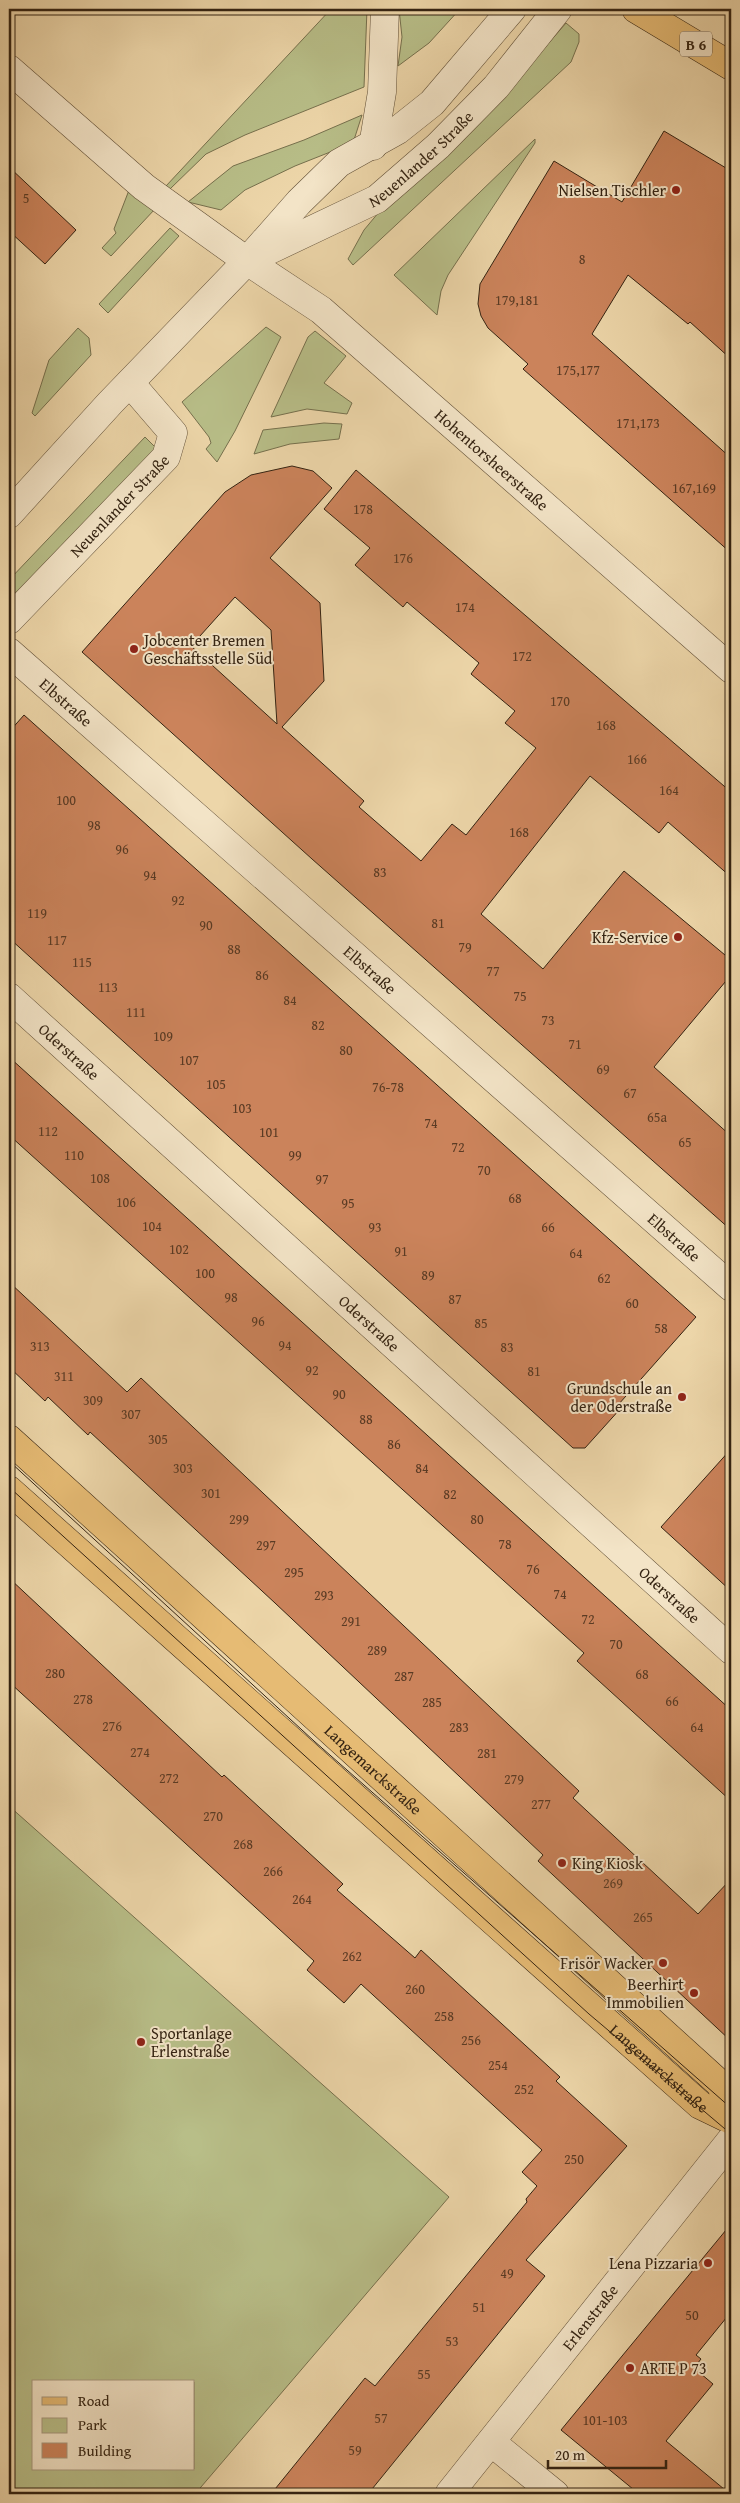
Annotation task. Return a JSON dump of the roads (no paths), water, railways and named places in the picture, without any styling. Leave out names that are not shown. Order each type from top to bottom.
[{"type":"main road","name":"B 6","points":[[636,9],[731,66]]},
{"type":"main road","name":"Langemarckstraße","points":[[9,1439],[720,2084],[731,2105]]},
{"type":"main road","name":"Langemarckstraße","points":[[9,1490],[700,2105],[731,2120]]},
{"type":"street","points":[[373,146],[382,92],[385,9]]},
{"type":"street","name":"Neuenlander Straße","points":[[9,514],[130,383],[247,261],[299,202],[339,163],[373,146],[398,130],[432,103],[512,9]]},
{"type":"street","name":"Neuenlander Straße","points":[[247,261],[377,199],[438,146],[496,87],[558,9]]},
{"type":"street","name":"Hohentorsheerstraße","points":[[9,68],[144,188],[247,261],[321,310],[731,669]]},
{"type":"street","name":"Neuenlander Straße","points":[[9,620],[166,457],[173,433],[130,383]]},
{"type":"street","name":"Elbstraße","points":[[9,652],[731,1287]]},
{"type":"street","name":"Oderstraße","points":[[9,997],[731,1650]]},
{"type":"street","name":"Erlenstraße","points":[[449,2494],[731,2140]]},
{"type":"street","points":[[491,2442],[555,2494]]},
{"type":"tram line","points":[[9,1461],[314,1741],[731,2108]]},
{"type":"tram line","points":[[9,1487],[589,2014],[731,2134]]},
{"type":"place","name":"Nielsen Tischler","points":[[676,190]]},
{"type":"place","name":"Jobcenter Bremen Geschäftsstelle Süd","points":[[134,649]]},
{"type":"place","name":"Kfz-Service","points":[[678,937]]},
{"type":"place","name":"Grundschule an der Oderstraße","points":[[682,1397]]},
{"type":"place","name":"King Kiosk","points":[[562,1863]]},
{"type":"place","name":"Frisör Wacker","points":[[663,1963]]},
{"type":"place","name":"Beerhirt Immobilien","points":[[694,1993]]},
{"type":"place","name":"Sportanlage Erlenstraße","points":[[141,2042]]},
{"type":"place","name":"Lena Pizzaria","points":[[708,2263]]},
{"type":"place","name":"ARTE P 73","points":[[630,2368]]}]
